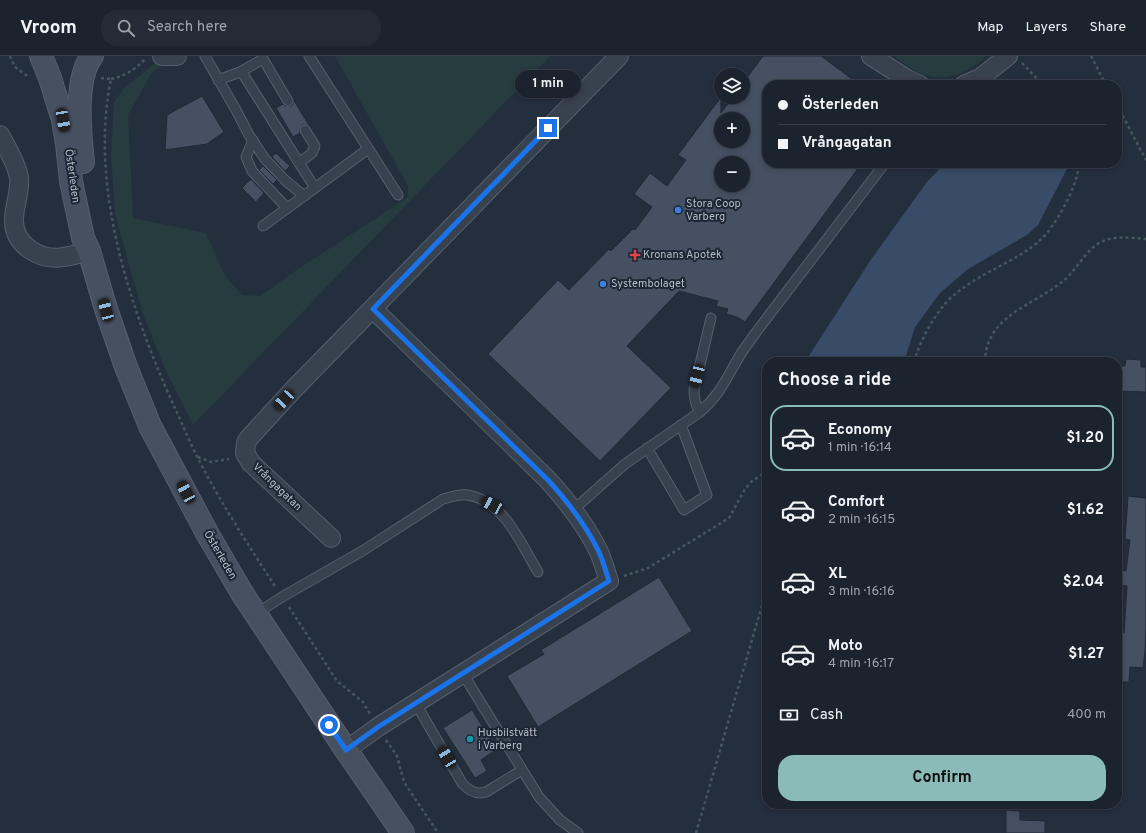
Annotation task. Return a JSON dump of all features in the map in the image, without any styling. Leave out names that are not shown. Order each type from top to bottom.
[{"type":"main road","name":"Österleden","points":[[41,56],[50,78],[63,120],[78,217],[83,238],[90,251],[106,310],[126,367],[150,426],[207,533],[256,614],[403,833]]},
{"type":"main road","name":"Österleden","points":[[90,251],[93,236],[82,153],[80,91],[85,68],[92,56]]},
{"type":"street","points":[[162,56],[177,56]]},
{"type":"street","name":"Vrångagatan","points":[[331,538],[251,463],[245,453],[245,448],[249,438],[619,56]]},
{"type":"street","points":[[872,56],[908,80]]},
{"type":"street","points":[[975,80],[980,78],[996,62],[1014,59]]},
{"type":"street","points":[[0,135],[15,164],[19,178],[18,199],[14,222],[17,234],[22,242],[28,249],[40,255],[52,257],[62,258],[90,251]]},
{"type":"street","points":[[346,750],[378,727],[609,581],[599,552],[582,523],[548,480],[373,309]]},
{"type":"lane","points":[[204,56],[265,159],[286,181],[304,196]]},
{"type":"lane","points":[[309,56],[398,195]]},
{"type":"lane","points":[[218,80],[240,72],[263,59],[288,101]]},
{"type":"lane","points":[[240,72],[243,74],[314,188]]},
{"type":"lane","points":[[299,163],[312,153],[315,146],[305,130]]},
{"type":"lane","points":[[253,140],[246,157],[252,171],[288,208]]},
{"type":"lane","points":[[263,226],[368,149]]},
{"type":"lane","points":[[573,510],[625,464],[700,412],[711,402],[719,393],[742,352],[757,331],[881,168]]},
{"type":"lane","points":[[700,412],[695,405],[694,390],[711,318]]},
{"type":"lane","points":[[647,448],[684,510],[707,495],[681,425]]},
{"type":"lane","points":[[256,614],[282,597],[364,550],[443,500],[456,495],[467,495],[480,498],[492,505],[512,528],[538,572]]},
{"type":"lane","points":[[463,674],[539,797],[560,820],[578,833]]},
{"type":"lane","points":[[416,704],[462,783],[471,791],[481,794],[486,792],[522,770]]},
{"type":"path","points":[[10,56],[15,67],[28,77],[36,79],[50,78]]},
{"type":"path","points":[[83,77],[111,79],[120,77],[135,69],[148,56]]},
{"type":"path","points":[[1091,56],[1103,80]]},
{"type":"path","points":[[1014,59],[1037,80]]},
{"type":"path","points":[[111,79],[105,131],[105,158],[113,223],[126,276],[159,372],[197,457],[251,549],[337,681],[363,702],[396,756],[404,782],[438,833]]},
{"type":"path","points":[[1122,114],[1146,160]]},
{"type":"path","points":[[915,357],[932,320],[953,295],[980,276],[1026,251],[1038,242],[1061,214],[1074,187],[1078,168]]},
{"type":"path","points":[[985,357],[988,344],[998,325],[1007,317],[1063,281],[1074,271],[1094,247],[1110,238],[1119,237],[1146,239]]},
{"type":"path","points":[[197,457],[211,462],[217,462],[245,453]]},
{"type":"path","points":[[609,581],[648,568],[729,518],[745,489],[754,480],[762,475]]},
{"type":"path","points":[[696,833],[762,605]]},
{"type":"green space","points":[[161,56],[173,56],[151,74],[128,115],[133,218],[206,233],[225,276],[242,295],[260,296],[295,271],[408,197],[408,186],[335,56],[550,56],[193,425],[165,369],[143,314],[115,214],[111,155],[114,102],[124,88],[153,65]]},
{"type":"green space","points":[[894,56],[986,56],[964,72],[947,77],[938,77],[920,73]]},
{"type":"water","points":[[940,168],[1067,168],[1038,225],[1027,235],[968,269],[940,293],[915,327],[906,357],[808,357],[870,261],[927,182]]},
{"type":"building","points":[[763,56],[821,56],[853,80],[762,80],[762,168],[858,168],[745,322],[737,317],[726,314],[728,309],[716,306],[718,301],[679,291],[627,346],[671,388],[600,461],[488,354],[558,280],[569,290],[609,249],[611,251],[633,229],[635,230],[652,207],[634,194],[650,173],[667,186],[686,160],[678,155],[716,104],[721,104],[721,112],[714,112],[714,148],[750,148],[750,112],[722,112],[728,104],[750,104],[750,74]]},
{"type":"building","points":[[202,96],[224,132],[207,144],[165,150],[167,115]]},
{"type":"building","points":[[293,99],[310,127],[307,125],[302,125],[300,128],[300,133],[293,137],[276,108],[283,104],[285,106],[291,106],[293,104]]},
{"type":"building","points":[[276,153],[290,166],[285,171],[272,157]]},
{"type":"building","points":[[263,166],[277,180],[273,184],[259,170]]},
{"type":"building","points":[[251,179],[264,193],[256,202],[242,188]]},
{"type":"building","points":[[1126,359],[1141,360],[1141,367],[1146,367],[1146,392],[1122,391],[1122,366],[1125,366]]},
{"type":"building","points":[[1128,496],[1146,498],[1145,652],[1143,668],[1130,667],[1129,682],[1122,682],[1122,633],[1124,633],[1127,586],[1122,585],[1122,570],[1126,571],[1130,540],[1125,539]]},
{"type":"building","points":[[659,577],[692,631],[538,727],[507,676],[544,654],[541,650]]},
{"type":"building","name":"Husbilstvätt i Varberg","points":[[472,710],[497,749],[481,760],[487,771],[475,778],[443,728]]},
{"type":"building","points":[[1006,810],[1020,811],[1020,820],[1045,821],[1045,833],[1006,833]]},
{"type":"place","name":"Stora Coop Varberg","points":[[678,210]]},
{"type":"place","name":"Kronans Apotek","points":[[635,255]]},
{"type":"place","name":"Systembolaget","points":[[603,284]]},
{"type":"place","name":"Husbilstvätt i Varberg","points":[[470,739]]},
{"type":"route","points":[[329,725],[346,750],[378,727],[609,581],[599,552],[582,523],[548,480],[373,309],[548,128]]}]
